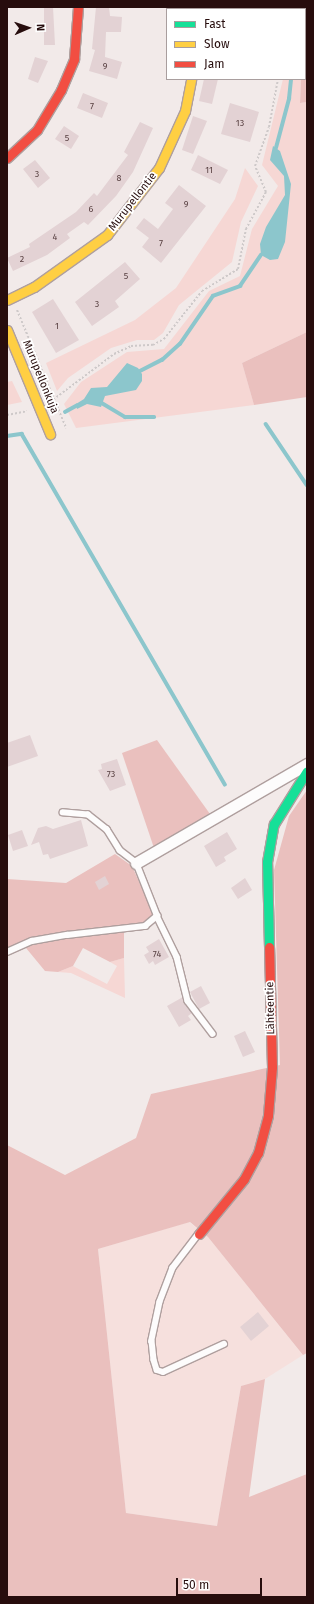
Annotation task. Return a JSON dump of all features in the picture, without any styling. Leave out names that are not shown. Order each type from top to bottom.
[{"type":"street","points":[[7,158],[36,130],[61,90],[74,59],[80,21],[78,7]]},
{"type":"street","name":"Murupellontie","points":[[9,299],[34,287],[107,235],[159,168],[185,110],[191,80]]},
{"type":"street","name":"Murupellonkuja","points":[[7,330],[50,434]]},
{"type":"street","points":[[136,863],[307,764]]},
{"type":"street","name":"Lähteentie","points":[[199,1234],[244,1179],[258,1153],[268,1115],[272,1067],[268,862],[274,824],[307,771]]},
{"type":"lane","points":[[62,813],[88,815],[107,830],[120,851],[136,863],[157,916],[176,957],[188,1001],[213,1034]]},
{"type":"lane","points":[[7,952],[32,941],[67,935],[145,926],[157,916]]},
{"type":"lane","points":[[199,1234],[173,1268],[160,1302],[152,1341],[154,1360],[157,1370],[163,1372],[224,1344]]},
{"type":"path","points":[[7,415],[39,408],[55,399],[73,382],[114,354],[131,346],[153,345],[164,339],[202,290],[238,269],[246,229],[266,192],[255,166],[269,127],[278,80]]},
{"type":"path","points":[[9,299],[55,399],[66,428]]},
{"type":"shaded area","points":[[306,8],[307,102],[300,103],[301,80],[306,80]]},
{"type":"shaded area","points":[[283,80],[301,80],[300,103],[307,102],[307,332],[242,363],[254,405],[76,428],[64,404],[81,382],[127,352],[164,349],[209,291],[240,276],[252,229],[278,186],[262,165]]},
{"type":"shaded area","points":[[245,168],[258,186],[241,222],[232,262],[179,305],[163,333],[154,340],[137,340],[111,348],[68,378],[57,391],[46,363],[135,320],[176,288],[235,199]]},
{"type":"shaded area","points":[[307,332],[307,397],[254,405],[242,363]]},
{"type":"shaded area","points":[[12,381],[22,402],[7,405],[7,382]]},
{"type":"shaded area","points":[[157,740],[210,814],[154,848],[122,753]]},
{"type":"shaded area","points":[[307,790],[307,1353],[303,1355],[208,1237],[190,1222],[98,1249],[126,1513],[217,1526],[241,1386],[265,1379],[249,1497],[307,1474],[307,1597],[7,1597],[7,1145],[65,1175],[136,1138],[151,1094],[280,1065],[274,870],[289,816]]},
{"type":"shaded area","points":[[115,854],[132,866],[154,915],[143,923],[124,927],[124,958],[110,962],[83,948],[73,966],[58,972],[45,971],[26,948],[31,938],[7,948],[7,879],[66,883]]},
{"type":"shaded area","points":[[124,958],[125,998],[71,973],[58,972],[73,966],[107,984],[117,966],[110,962]]},
{"type":"shaded area","points":[[189,1222],[208,1237],[303,1355],[265,1379],[241,1386],[217,1526],[126,1513],[98,1249]]},
{"type":"water","points":[[273,146],[280,151],[291,184],[285,242],[278,259],[270,260],[261,255],[260,244],[266,227],[285,195],[284,176],[270,160]]},
{"type":"water","points":[[127,363],[138,368],[142,374],[142,381],[136,390],[105,396],[101,407],[87,404],[77,409],[76,404],[84,399],[91,388],[107,387]]},
{"type":"building","points":[[44,7],[53,7],[55,45],[44,45]]},
{"type":"building","points":[[96,7],[109,7],[110,16],[122,17],[121,32],[106,32],[105,57],[122,62],[117,79],[89,71],[95,50],[92,49]]},
{"type":"building","points":[[35,57],[48,61],[38,83],[28,79]]},
{"type":"building","points":[[204,80],[218,80],[212,104],[199,101]]},
{"type":"building","points":[[83,93],[108,103],[102,118],[77,108]]},
{"type":"building","points":[[230,103],[259,112],[250,142],[221,134]]},
{"type":"building","points":[[193,116],[207,121],[193,154],[182,150]]},
{"type":"building","points":[[140,122],[153,128],[133,172],[116,196],[88,225],[84,222],[67,234],[70,238],[47,255],[13,271],[7,258],[30,247],[29,244],[76,212],[94,193],[97,196],[128,155],[124,152]]},
{"type":"building","points":[[64,126],[79,136],[71,149],[55,139]]},
{"type":"building","points":[[198,155],[228,170],[220,184],[191,170]]},
{"type":"building","points":[[35,160],[50,178],[38,188],[23,169]]},
{"type":"building","points":[[179,185],[206,206],[161,263],[142,247],[149,238],[136,228],[144,218],[158,229],[173,209],[165,203]]},
{"type":"building","points":[[125,262],[140,279],[115,301],[119,307],[92,326],[75,302]]},
{"type":"building","points":[[53,299],[79,340],[56,353],[32,312]]},
{"type":"building","points":[[30,735],[38,756],[7,767],[7,743]]},
{"type":"building","points":[[117,759],[126,785],[110,791],[98,770],[102,769],[101,764]]},
{"type":"building","points":[[81,820],[88,846],[50,859],[48,854],[43,855],[39,842],[31,845],[38,828],[46,826],[53,829]]},
{"type":"building","points":[[22,830],[28,846],[13,851],[8,835]]},
{"type":"building","points":[[227,832],[237,849],[224,857],[226,861],[216,867],[204,846]]},
{"type":"building","points":[[105,876],[109,884],[99,890],[95,882]]},
{"type":"building","points":[[245,878],[252,890],[238,899],[231,888]]},
{"type":"building","points":[[159,939],[169,957],[155,965],[153,961],[149,964],[144,955],[149,952],[146,947]]},
{"type":"building","points":[[201,986],[210,1003],[199,1009],[190,992]]},
{"type":"building","points":[[183,997],[192,1013],[188,1016],[191,1020],[179,1027],[167,1006]]},
{"type":"building","points":[[245,1031],[255,1052],[243,1057],[234,1036]]},
{"type":"building","points":[[258,1312],[269,1326],[251,1341],[240,1327]]},
{"type":"waterway","points":[[276,148],[289,99],[291,80]]},
{"type":"waterway","points":[[140,371],[162,360],[180,344],[213,296],[240,286],[261,255]]},
{"type":"waterway","points":[[102,403],[125,417],[154,417]]},
{"type":"waterway","points":[[65,412],[76,406]]},
{"type":"waterway","points":[[266,424],[307,485]]},
{"type":"waterway","points":[[7,436],[22,434],[225,784]]},
{"type":"traffic: fast","points":[[269,947],[267,862],[274,824],[307,771]]},
{"type":"traffic: slow","points":[[7,300],[34,287],[107,235],[159,168],[185,111],[191,80]]},
{"type":"traffic: slow","points":[[7,330],[50,434]]},
{"type":"traffic: jam","points":[[7,158],[37,130],[61,90],[74,59],[78,7]]},
{"type":"traffic: jam","points":[[199,1234],[244,1179],[258,1153],[268,1115],[272,1067],[269,947]]}]
